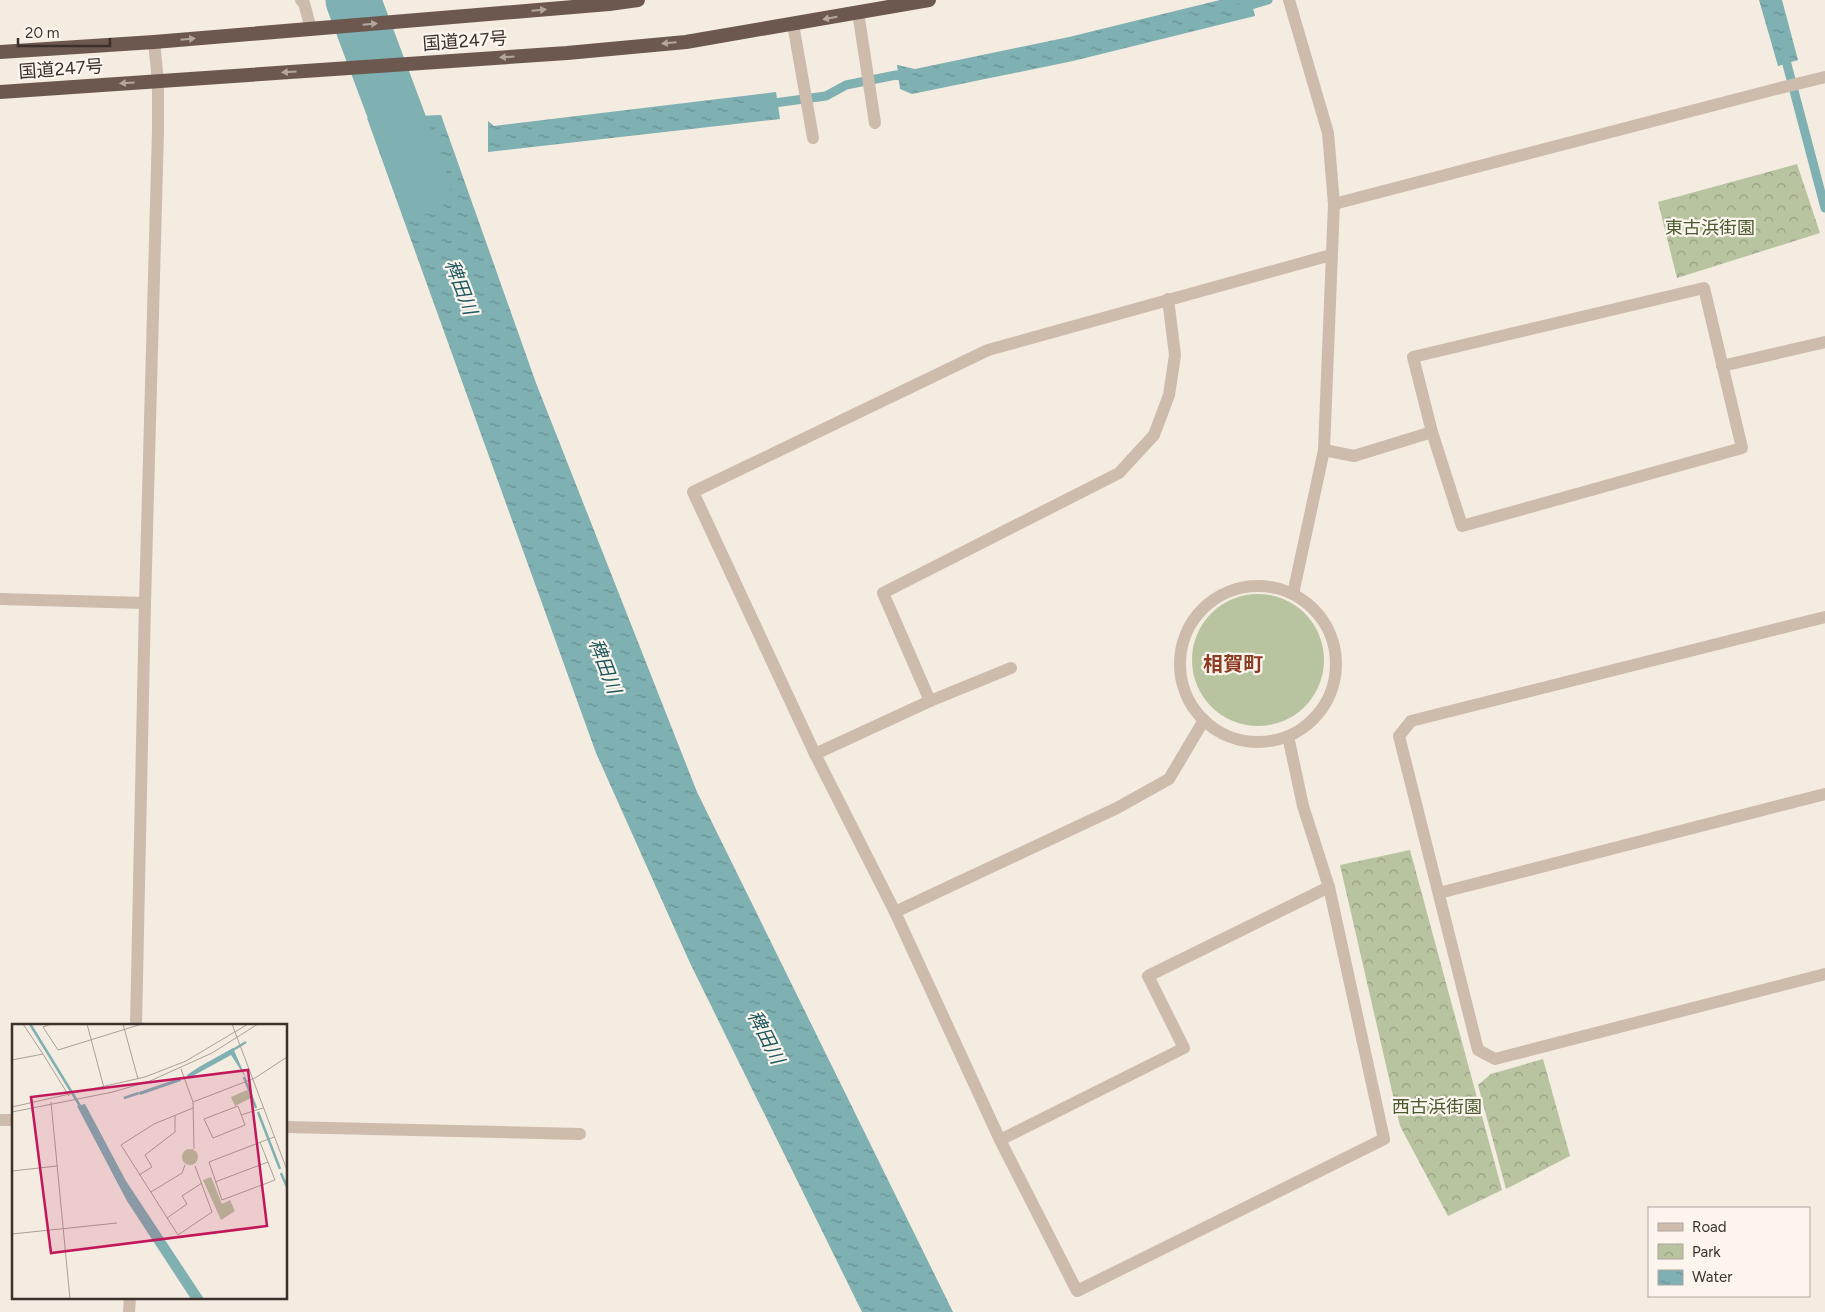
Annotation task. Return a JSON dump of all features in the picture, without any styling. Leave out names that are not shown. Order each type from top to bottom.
[{"type":"highway","name":"国道247号","points":[[0,52],[317,29],[638,0]]},
{"type":"highway","name":"国道247号","points":[[0,92],[567,53],[686,42],[929,0]]},
{"type":"street","points":[[301,0],[317,29]]},
{"type":"street","points":[[1291,6],[1328,133],[1334,204],[1324,450],[1293,594]]},
{"type":"street","points":[[858,12],[875,123]]},
{"type":"street","points":[[793,24],[813,138]]},
{"type":"street","points":[[136,1024],[158,80],[154,42]]},
{"type":"street","points":[[1334,204],[1821,78]]},
{"type":"street","points":[[1288,736],[1303,806],[1329,887],[1384,1139],[1077,1291],[1000,1140],[894,912],[815,754],[693,492],[988,350],[1331,255]]},
{"type":"street","points":[[1704,288],[1722,366],[1742,448],[1462,526],[1432,432],[1413,357],[1704,288]]},
{"type":"street","points":[[930,701],[883,593],[1119,473],[1154,435],[1169,395],[1175,355],[1168,299]]},
{"type":"street","points":[[1722,366],[1825,342]]},
{"type":"street","points":[[1324,450],[1354,456],[1432,432]]},
{"type":"street","points":[[1268,586],[1293,594],[1314,609],[1328,630],[1336,654],[1334,679],[1325,703],[1309,722],[1288,736],[1262,742],[1236,739],[1213,728],[1204,720],[1194,709],[1182,686],[1179,660],[1185,635],[1198,613],[1218,596],[1242,587],[1268,586]]},
{"type":"street","points":[[0,599],[145,603]]},
{"type":"street","points":[[1825,617],[1411,721],[1399,736],[1478,1050],[1495,1059],[1825,974]]},
{"type":"street","points":[[815,754],[930,701],[1011,668]]},
{"type":"street","points":[[894,912],[1117,808],[1169,779],[1204,720]]},
{"type":"street","points":[[1439,893],[1825,794]]},
{"type":"street","points":[[1000,1140],[1184,1048],[1148,976],[1329,887]]},
{"type":"street","points":[[288,1127],[580,1134]]},
{"type":"green space","name":"東古浜街園","points":[[1797,164],[1820,233],[1677,278],[1658,202]]},
{"type":"green space","points":[[1258,594],[1271,595],[1283,599],[1305,613],[1319,635],[1323,647],[1323,673],[1319,685],[1305,707],[1283,721],[1271,725],[1258,726],[1245,725],[1233,721],[1211,707],[1197,685],[1193,673],[1192,660],[1193,647],[1197,635],[1211,613],[1233,599],[1245,595]]},
{"type":"green space","name":"西古浜街園","points":[[1410,850],[1502,1190],[1448,1216],[1400,1126],[1340,865]]},
{"type":"green space","points":[[1543,1059],[1570,1156],[1506,1189],[1478,1085],[1491,1074]]},
{"type":"water","points":[[1220,0],[1251,0],[1255,16],[1073,61],[912,94],[900,89],[897,65],[915,69],[1069,37]]},
{"type":"water","points":[[1759,0],[1782,0],[1798,60],[1778,66]]},
{"type":"water","points":[[776,92],[780,119],[488,152],[488,121],[494,126]]},
{"type":"water","points":[[441,115],[536,383],[697,792],[953,1312],[862,1312],[690,963],[596,753],[367,118]]},
{"type":"waterway","name":"稗田川","points":[[353,0],[423,187]]},
{"type":"waterway","points":[[1241,8],[1268,0]]},
{"type":"waterway","points":[[1784,53],[1825,208]]},
{"type":"waterway","points":[[767,104],[826,96],[846,85],[896,75],[909,78]]},
{"type":"district","name":"相賀町","points":[[1233,664]]}]
